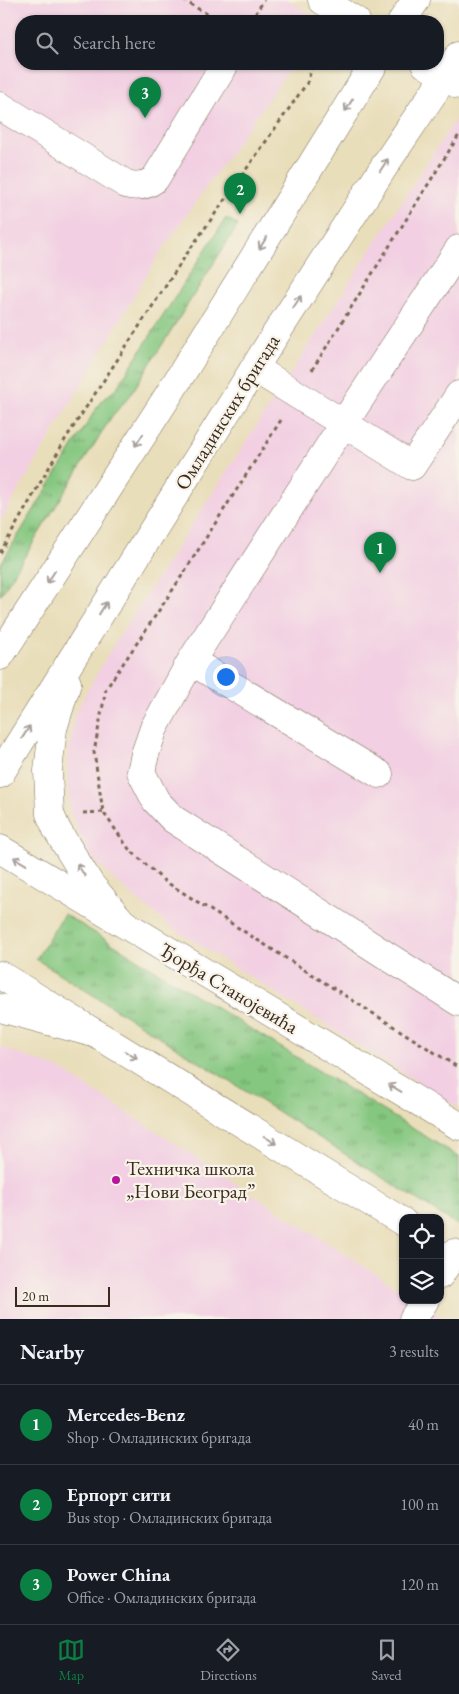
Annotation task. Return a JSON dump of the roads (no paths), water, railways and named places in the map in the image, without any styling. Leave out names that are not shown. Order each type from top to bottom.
[{"type":"main road","points":[[322,0],[346,15]]},
{"type":"main road","points":[[406,15],[416,0]]},
{"type":"main road","points":[[0,106],[126,184],[137,186],[155,179],[221,70]]},
{"type":"main road","points":[[0,656],[166,399],[370,70]]},
{"type":"main road","name":"Омладинских бригада","points":[[0,774],[254,368],[447,70]]},
{"type":"main road","points":[[459,249],[344,423],[191,661],[154,728],[141,772],[156,801],[173,819],[459,1002]]},
{"type":"main road","points":[[254,368],[412,466],[459,395]]},
{"type":"main road","points":[[77,649],[53,729],[48,770],[50,814],[57,830],[90,884],[122,922]]},
{"type":"main road","points":[[191,661],[380,774]]},
{"type":"main road","name":"Ђорђа Станојевића","points":[[0,849],[459,1126]]},
{"type":"main road","points":[[0,975],[399,1220]]},
{"type":"main road","points":[[0,1008],[97,1034]]},
{"type":"main road","points":[[413,1319],[422,1304]]},
{"type":"place","name":"Power China","points":[[145,118]]},
{"type":"place","name":"Ерпорт сити","points":[[240,214]]},
{"type":"place","name":"Mercedes-Benz","points":[[380,573]]},
{"type":"place","name":"Техничка школа „Нови Београд”","points":[[116,1180]]}]
